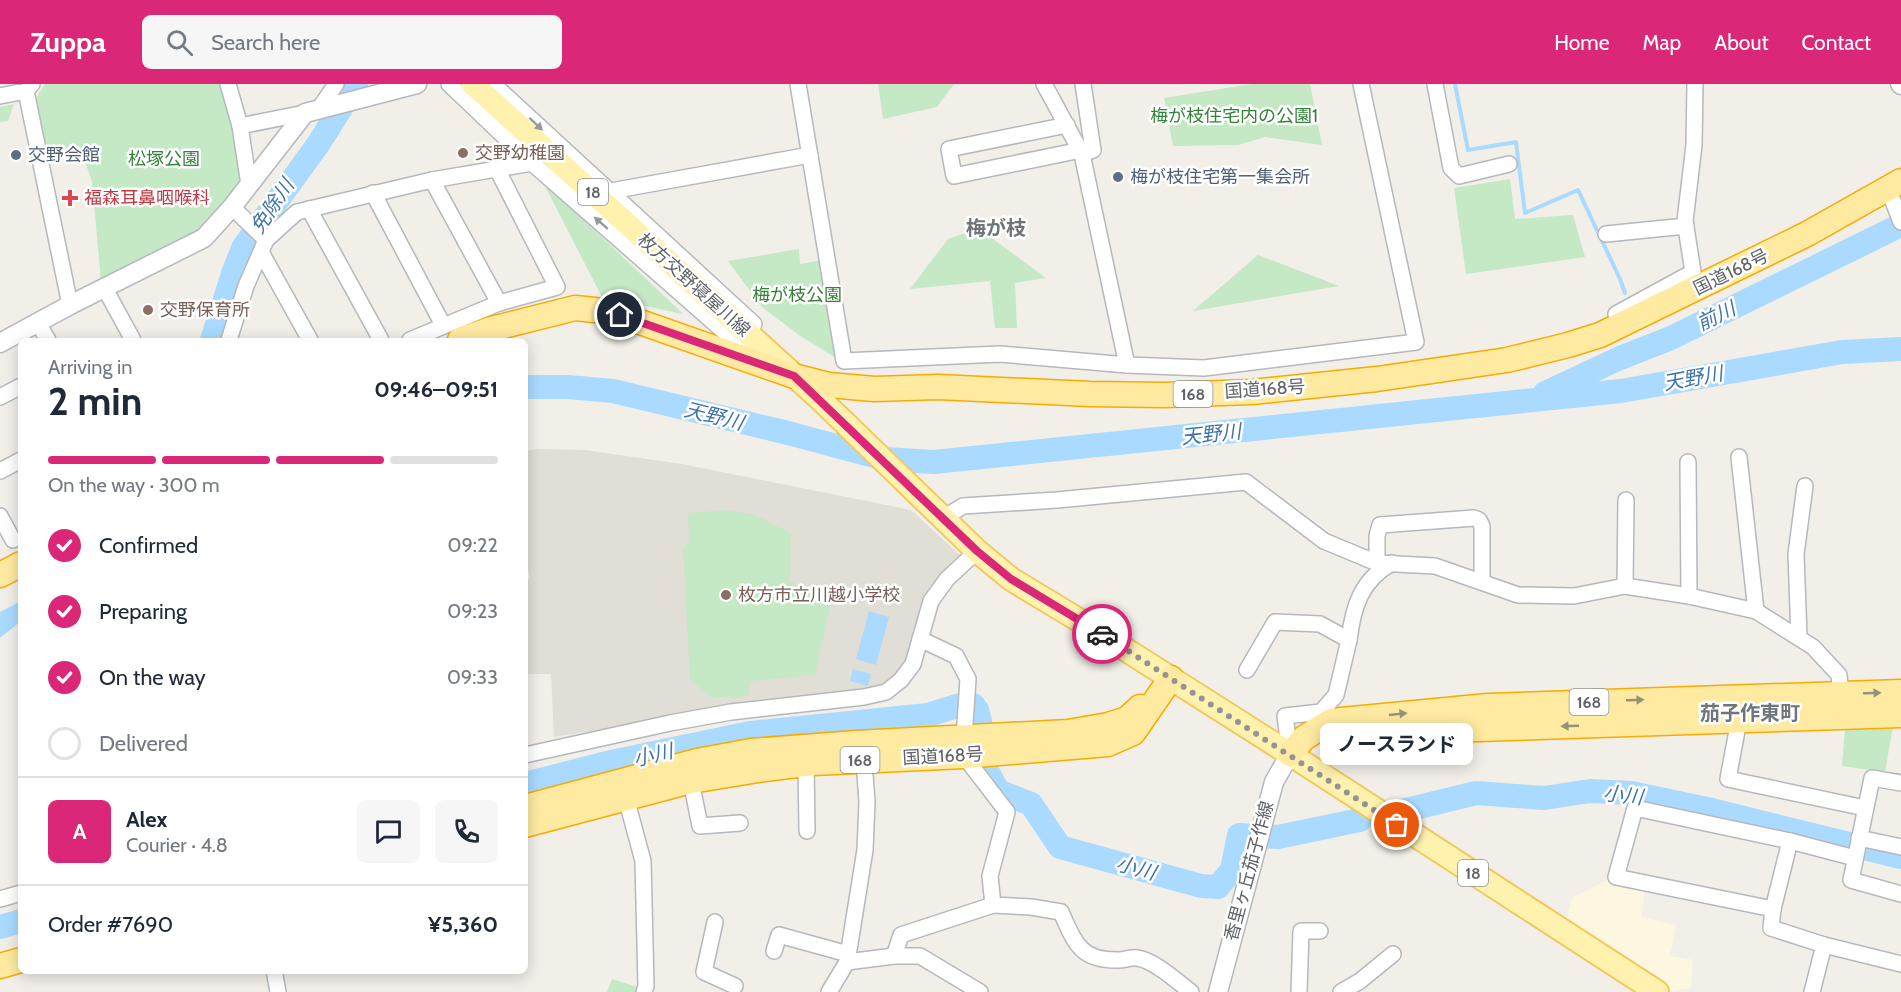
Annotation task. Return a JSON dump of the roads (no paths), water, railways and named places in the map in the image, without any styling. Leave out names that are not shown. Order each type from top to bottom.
[{"type":"highway","name":"国道168号","points":[[452,333],[488,330],[575,308],[596,310],[620,315],[794,376],[829,385],[874,389],[938,387],[1165,395],[1252,392],[1377,380],[1507,360],[1600,335],[1807,234],[1894,184]]},
{"type":"highway","points":[[0,575],[18,566]]},
{"type":"highway","name":"国道168号","points":[[528,806],[697,761],[751,751],[856,743],[964,747],[1108,744],[1133,733],[1171,678]]},
{"type":"highway","name":"168","points":[[1290,754],[1308,743],[1337,734],[1739,720],[1842,705],[1901,692]]},
{"type":"highway","name":"168","points":[[1290,754],[1304,738],[1331,721],[1488,706],[1842,705],[1901,715]]},
{"type":"highway","name":"国道168号","points":[[528,824],[691,781],[806,764],[864,760],[964,747]]},
{"type":"highway","points":[[0,951],[18,947]]},
{"type":"highway","points":[[0,966],[18,961]]},
{"type":"main road","name":"枚方交野寝屋川線","points":[[473,84],[819,398],[977,551],[1011,579],[1290,754],[1657,992]]},
{"type":"street","points":[[228,84],[240,126],[249,185]]},
{"type":"street","points":[[0,343],[104,287],[204,238],[238,213],[249,185],[317,110],[336,84]]},
{"type":"street","points":[[240,126],[317,110],[417,84]]},
{"type":"street","points":[[449,84],[532,163],[736,342],[794,376]]},
{"type":"street","points":[[493,84],[775,345],[794,376]]},
{"type":"street","points":[[798,84],[844,361],[1000,354],[1127,365],[1204,368],[1416,342],[1361,84]]},
{"type":"street","points":[[1044,84],[1081,152],[1127,365]]},
{"type":"street","points":[[1067,125],[949,149],[954,176],[1093,150],[1083,84]]},
{"type":"street","points":[[1435,84],[1452,168],[1459,176],[1509,164]]},
{"type":"street","points":[[1621,325],[1616,314],[1693,272],[1692,243],[1684,221],[1694,146],[1695,84]]},
{"type":"street","points":[[0,96],[29,87],[70,305]]},
{"type":"street","points":[[611,191],[810,155]]},
{"type":"street","points":[[231,333],[246,286],[263,246],[297,212],[432,180],[532,163]]},
{"type":"street","points":[[422,338],[452,333],[499,303],[557,287],[497,169]]},
{"type":"street","points":[[432,180],[499,303]]},
{"type":"street","points":[[1894,184],[1901,222]]},
{"type":"street","points":[[372,193],[452,333]]},
{"type":"street","points":[[309,209],[380,338]]},
{"type":"street","points":[[238,213],[263,246],[309,338]]},
{"type":"street","points":[[1606,234],[1686,226]]},
{"type":"street","points":[[104,287],[132,338]]},
{"type":"street","points":[[38,323],[47,338]]},
{"type":"street","points":[[0,397],[18,388]]},
{"type":"street","points":[[1739,457],[1756,611]]},
{"type":"street","points":[[0,471],[18,462]]},
{"type":"street","points":[[1688,462],[1689,596]]},
{"type":"street","points":[[943,518],[963,506],[1057,500],[1246,482],[1324,541],[1384,563],[1435,566],[1518,595],[1574,596],[1625,586],[1689,596],[1756,611],[1799,636],[1813,647],[1839,675],[1842,705]]},
{"type":"street","points":[[1799,636],[1796,554],[1805,486]]},
{"type":"street","points":[[1625,586],[1626,501]]},
{"type":"street","points":[[0,516],[11,540]]},
{"type":"street","points":[[1331,721],[1351,624],[1361,591],[1384,563],[1377,536],[1380,525],[1474,518],[1479,520],[1482,526],[1482,582]]},
{"type":"street","points":[[528,754],[730,712],[864,697],[886,692],[901,681],[913,664],[932,601],[947,579],[977,551]]},
{"type":"street","points":[[1247,670],[1275,622],[1320,624],[1349,640]]},
{"type":"street","points":[[920,639],[956,656],[968,680],[964,747],[1007,812],[990,876],[993,905]]},
{"type":"street","points":[[1290,754],[1285,716],[1321,712],[1336,695]]},
{"type":"street","points":[[1739,720],[1728,779],[1865,808]]},
{"type":"street","name":"香里ヶ丘茄子作線","points":[[1218,992],[1274,782],[1290,754]]},
{"type":"street","points":[[829,992],[848,958],[865,850],[867,802],[864,760]]},
{"type":"street","points":[[806,764],[807,831]]},
{"type":"street","points":[[1901,783],[1872,778],[1851,880],[1901,894]]},
{"type":"street","points":[[691,781],[700,826],[740,823]]},
{"type":"street","points":[[626,798],[643,861],[645,989],[661,992]]},
{"type":"street","points":[[1773,909],[1616,877],[1635,808],[1790,841],[1855,858]]},
{"type":"street","points":[[1859,838],[1901,847]]},
{"type":"street","points":[[1790,841],[1773,909],[1771,928],[1824,945],[1901,964]]},
{"type":"street","points":[[0,899],[18,894]]},
{"type":"street","points":[[894,956],[901,935],[993,905],[1030,907],[1061,912],[1075,943],[1092,958],[1118,960],[1138,958],[1158,967],[1191,992]]},
{"type":"street","points":[[715,922],[704,972],[738,990]]},
{"type":"street","points":[[1299,992],[1294,931],[1320,931]]},
{"type":"street","points":[[774,951],[779,935],[848,958],[920,956],[980,992]]},
{"type":"street","points":[[1812,992],[1824,945]]},
{"type":"street","points":[[1341,992],[1360,981],[1393,954]]},
{"type":"street","points":[[275,974],[278,992]]},
{"type":"water","points":[[18,603],[18,623],[0,638],[0,612]]},
{"type":"water","points":[[869,611],[889,617],[876,665],[856,659]]},
{"type":"water","points":[[853,669],[871,674],[868,686],[850,681]]},
{"type":"waterway","name":"免除川","points":[[213,338],[243,248],[319,143],[356,84]]},
{"type":"waterway","name":"免除川","points":[[353,89],[360,84]]},
{"type":"waterway","points":[[1455,84],[1468,150],[1516,142],[1525,213],[1578,190],[1625,293]]},
{"type":"waterway","name":"前川","points":[[1545,393],[1620,358],[1671,338],[1901,225]]},
{"type":"waterway","name":"天野川","points":[[528,387],[568,387],[613,391],[885,459],[934,462],[1621,391],[1842,352],[1901,349]]},
{"type":"waterway","name":"小川","points":[[528,783],[611,762],[750,733],[928,715],[960,705]]},
{"type":"waterway","name":"小川","points":[[973,705],[977,710],[981,726]]},
{"type":"waterway","name":"小川","points":[[985,767],[998,791],[1031,804],[1060,847],[1201,886],[1218,887],[1232,870],[1239,835],[1278,837],[1360,820]]},
{"type":"waterway","name":"小川","points":[[1394,813],[1476,793],[1544,798],[1590,791],[1631,793],[1849,844]]},
{"type":"waterway","name":"小川","points":[[1865,848],[1901,857]]},
{"type":"waterway","name":"小川","points":[[0,927],[18,922]]},
{"type":"place","name":"交野幼稚園","points":[[463,153]]},
{"type":"place","name":"交野会館","points":[[16,155]]},
{"type":"place","name":"梅が枝住宅第一集会所","points":[[1118,177]]},
{"type":"place","name":"福森耳鼻咽喉科","points":[[70,198]]},
{"type":"place","name":"交野保育所","points":[[148,310]]},
{"type":"place","name":"枚方市立川越小学校","points":[[726,595]]},
{"type":"place","name":"ノースランド","points":[[1397,825]]},
{"type":"district","name":"梅が枝","points":[[996,228]]},
{"type":"district","name":"茄子作東町","points":[[1750,713]]},
{"type":"park label","name":"梅が枝住宅内の公園1","points":[[1234,116]]},
{"type":"park label","name":"松塚公園","points":[[164,159]]},
{"type":"park label","name":"梅が枝公園","points":[[797,295]]}]
